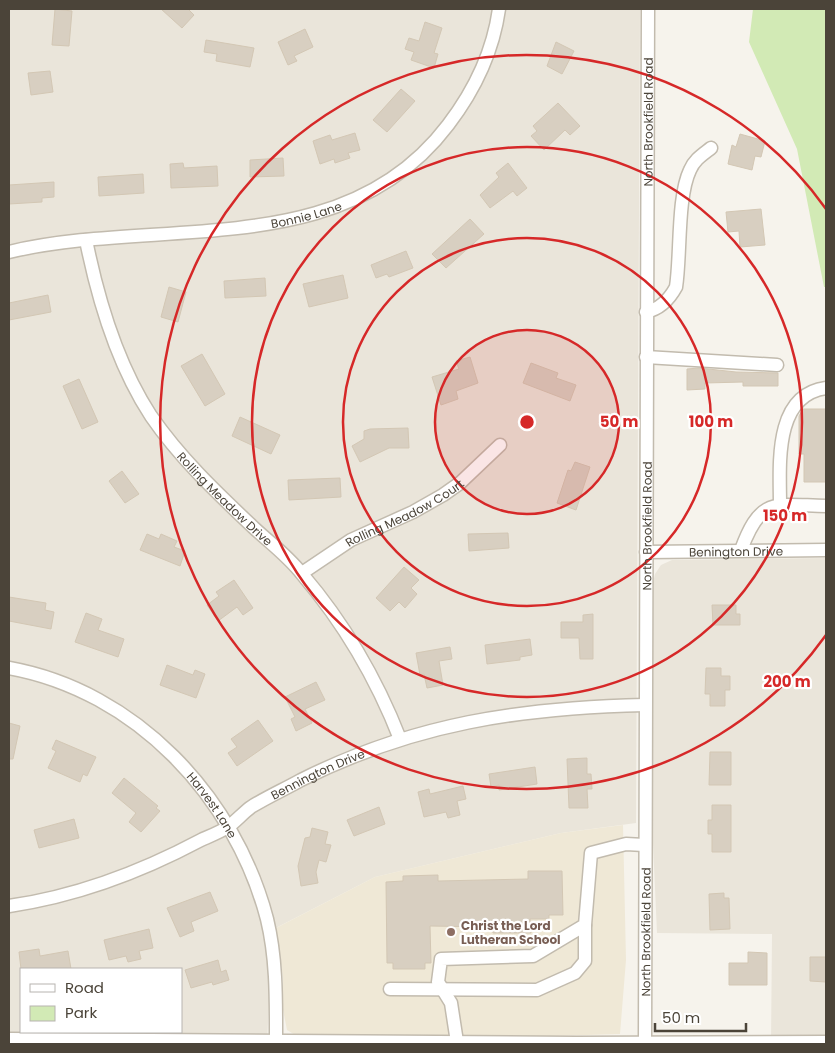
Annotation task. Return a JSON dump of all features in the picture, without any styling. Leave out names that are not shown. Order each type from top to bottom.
[{"type":"street","name":"Bonnie Lane","points":[[9,252],[48,244],[228,228],[294,219],[327,212],[378,189],[412,166],[443,133],[471,93],[485,61],[496,27],[498,9]]},
{"type":"street","name":"North Brookfield Road","points":[[645,1044],[644,845],[648,9]]},
{"type":"street","points":[[646,312],[662,304],[671,296],[676,287],[682,214],[689,171],[696,160],[711,148]]},
{"type":"street","name":"Rolling Meadow Drive","points":[[86,240],[112,335],[130,376],[150,414],[190,467],[302,574],[335,619],[365,666],[387,706],[400,739]]},
{"type":"street","points":[[646,357],[777,365]]},
{"type":"street","points":[[780,505],[779,464],[783,430],[791,412],[805,395],[826,388]]},
{"type":"street","name":"Rolling Meadow Court","points":[[302,574],[351,540],[413,512],[443,495],[500,445]]},
{"type":"street","points":[[741,550],[749,526],[759,514],[780,505],[826,506]]},
{"type":"street","name":"Benington Drive","points":[[646,552],[826,550]]},
{"type":"street","name":"Harvest Lane","points":[[9,668],[66,685],[118,711],[145,730],[182,765],[217,808],[229,826],[247,862],[267,920],[276,983],[276,1043]]},
{"type":"street","name":"Bennington Drive","points":[[9,906],[67,895],[128,876],[177,854],[229,826],[252,806],[302,780],[400,739],[456,723],[541,710],[645,704]]},
{"type":"street","points":[[390,989],[537,990],[575,973],[585,962],[585,925],[590,853],[626,844],[644,845]]},
{"type":"street","points":[[457,1042],[451,1002],[438,982],[441,959],[533,956],[585,925]]},
{"type":"street","points":[[9,1039],[276,1043],[645,1044],[826,1042]]},
{"type":"shaded area","points":[[9,9],[640,9],[636,823],[561,833],[375,877],[264,934],[270,979],[267,1044],[9,1044]]},
{"type":"shaded area","points":[[826,558],[826,1044],[771,1044],[772,934],[657,933],[652,821],[653,583],[655,574],[661,565],[672,560]]},
{"type":"shaded area","name":"Christ the Lord Lutheran School","points":[[623,825],[626,960],[620,1034],[518,1037],[297,1036],[287,1030],[283,1010],[283,978],[276,928],[375,877],[561,833]]},
{"type":"green space","points":[[753,9],[826,9],[826,287],[824,287],[797,149],[749,42]]},
{"type":"building","points":[[55,9],[72,11],[69,46],[52,45]]},
{"type":"building","points":[[161,9],[188,9],[194,15],[182,28]]},
{"type":"building","points":[[425,22],[442,28],[434,53],[438,54],[434,68],[411,60],[414,52],[405,49],[409,38],[419,41]]},
{"type":"building","points":[[305,29],[313,47],[294,56],[297,61],[288,65],[278,42]]},
{"type":"building","points":[[206,40],[254,48],[250,67],[216,61],[217,54],[204,52]]},
{"type":"building","points":[[556,42],[574,51],[562,74],[547,66]]},
{"type":"building","points":[[50,71],[53,92],[31,95],[28,73]]},
{"type":"building","points":[[401,89],[415,101],[387,132],[373,120]]},
{"type":"building","points":[[558,103],[580,126],[570,135],[565,130],[544,150],[531,136],[537,131],[533,126]]},
{"type":"building","points":[[355,133],[360,150],[348,153],[350,158],[335,163],[334,159],[320,164],[313,141],[330,135],[332,140]]},
{"type":"building","points":[[740,134],[765,141],[761,157],[755,156],[752,170],[728,164],[732,145],[736,147]]},
{"type":"building","points":[[283,158],[284,176],[250,177],[250,160]]},
{"type":"building","points":[[183,163],[184,168],[217,166],[218,186],[171,188],[170,164]]},
{"type":"building","points":[[508,163],[527,188],[517,196],[513,191],[490,208],[480,195],[499,177],[496,173]]},
{"type":"building","points":[[143,174],[144,193],[99,196],[98,177]]},
{"type":"building","points":[[54,182],[54,197],[42,198],[42,202],[9,204],[9,185]]},
{"type":"building","points":[[761,209],[765,245],[740,247],[739,231],[728,232],[726,212]]},
{"type":"building","points":[[470,219],[484,234],[446,268],[432,254]]},
{"type":"building","points":[[406,251],[413,268],[389,277],[387,274],[376,278],[371,265]]},
{"type":"building","points":[[343,275],[348,298],[309,307],[303,284]]},
{"type":"building","points":[[265,278],[266,296],[225,298],[224,281]]},
{"type":"building","points":[[169,287],[186,292],[178,322],[161,317]]},
{"type":"building","points":[[48,295],[51,312],[9,320],[9,303]]},
{"type":"building","points":[[202,354],[225,394],[205,406],[181,366]]},
{"type":"building","points":[[470,357],[478,383],[456,391],[458,399],[441,405],[432,377],[459,369],[456,361]]},
{"type":"building","points":[[531,363],[558,373],[556,378],[576,385],[570,401],[523,383]]},
{"type":"building","points":[[699,368],[736,372],[778,373],[778,386],[743,386],[743,382],[705,383],[705,389],[687,390],[687,369]]},
{"type":"building","points":[[79,379],[98,422],[82,429],[63,386]]},
{"type":"building","points":[[803,409],[826,409],[826,482],[804,482],[804,454],[799,454],[799,416]]},
{"type":"building","points":[[240,417],[280,435],[271,454],[232,436]]},
{"type":"building","points":[[408,428],[409,448],[389,448],[360,462],[352,446],[364,439],[364,431],[370,429]]},
{"type":"building","points":[[575,462],[590,467],[576,510],[557,503],[568,470],[571,471]]},
{"type":"building","points":[[122,471],[139,494],[125,503],[109,481]]},
{"type":"building","points":[[340,478],[341,497],[289,500],[288,480]]},
{"type":"building","points":[[508,533],[509,548],[469,551],[468,534]]},
{"type":"building","points":[[147,534],[159,539],[161,534],[177,541],[174,547],[185,551],[180,566],[140,550]]},
{"type":"building","points":[[404,567],[419,580],[411,588],[417,594],[405,608],[399,602],[390,611],[376,598]]},
{"type":"building","points":[[234,580],[253,608],[243,615],[237,607],[218,621],[207,605],[219,596],[216,592]]},
{"type":"building","points":[[9,597],[46,603],[45,610],[54,612],[51,629],[9,621]]},
{"type":"building","points":[[712,605],[736,605],[736,614],[740,614],[740,625],[713,625]]},
{"type":"building","points":[[86,613],[102,619],[98,630],[124,639],[118,657],[75,642]]},
{"type":"building","points":[[593,614],[593,659],[580,659],[579,638],[561,638],[561,622],[583,622],[583,615]]},
{"type":"building","points":[[530,639],[532,655],[520,657],[520,660],[487,664],[485,645]]},
{"type":"building","points":[[450,647],[452,659],[439,661],[443,685],[427,688],[424,674],[420,675],[416,653]]},
{"type":"building","points":[[167,665],[193,675],[195,670],[205,674],[196,698],[160,685]]},
{"type":"building","points":[[706,668],[721,668],[721,676],[730,676],[730,690],[725,690],[725,706],[710,706],[710,694],[705,694]]},
{"type":"building","points":[[316,682],[325,700],[305,709],[312,723],[296,731],[291,719],[295,717],[285,697]]},
{"type":"building","points":[[258,720],[273,741],[237,766],[228,753],[237,747],[231,739]]},
{"type":"building","points":[[9,723],[20,726],[13,759],[9,759]]},
{"type":"building","points":[[56,740],[96,757],[87,776],[83,774],[80,782],[48,768],[56,751],[52,749]]},
{"type":"building","points":[[710,752],[731,752],[731,785],[709,785]]},
{"type":"building","points":[[587,758],[587,774],[591,774],[592,789],[587,789],[588,808],[569,808],[567,759]]},
{"type":"building","points":[[535,767],[537,784],[499,790],[499,785],[491,787],[489,774]]},
{"type":"building","points":[[124,778],[158,806],[156,808],[160,811],[141,832],[129,822],[136,813],[112,793]]},
{"type":"building","points":[[463,786],[466,799],[457,801],[460,815],[448,818],[446,812],[424,817],[418,792],[429,789],[430,794]]},
{"type":"building","points":[[712,805],[731,805],[731,852],[712,852],[712,834],[708,834],[708,820],[712,820]]},
{"type":"building","points":[[379,807],[385,824],[354,836],[347,820]]},
{"type":"building","points":[[74,819],[79,838],[39,848],[34,830]]},
{"type":"building","points":[[312,828],[328,832],[325,844],[331,845],[326,862],[319,860],[316,872],[318,883],[301,886],[298,866],[305,838],[310,837]]},
{"type":"building","points":[[528,871],[562,871],[563,915],[549,915],[549,919],[530,919],[531,933],[493,933],[492,927],[430,926],[431,963],[425,963],[425,969],[393,969],[393,963],[387,963],[386,882],[403,881],[403,876],[438,875],[438,881],[528,879]]},
{"type":"building","points":[[210,892],[218,911],[191,922],[194,931],[180,937],[167,908]]},
{"type":"building","points":[[724,893],[724,898],[729,898],[730,929],[710,930],[709,894]]},
{"type":"building","points":[[149,929],[153,948],[139,951],[141,959],[128,962],[126,956],[109,960],[104,940]]},
{"type":"building","points":[[39,949],[40,956],[68,951],[71,968],[21,968],[19,952]]},
{"type":"building","points":[[748,952],[767,953],[767,985],[729,985],[729,963],[748,963]]},
{"type":"building","points":[[810,957],[826,957],[826,982],[810,981]]},
{"type":"building","points":[[218,960],[221,972],[226,970],[229,980],[213,985],[212,982],[191,988],[185,970]]},
{"type":"place","name":"Christ the Lord Lutheran School","points":[[451,932]]}]
